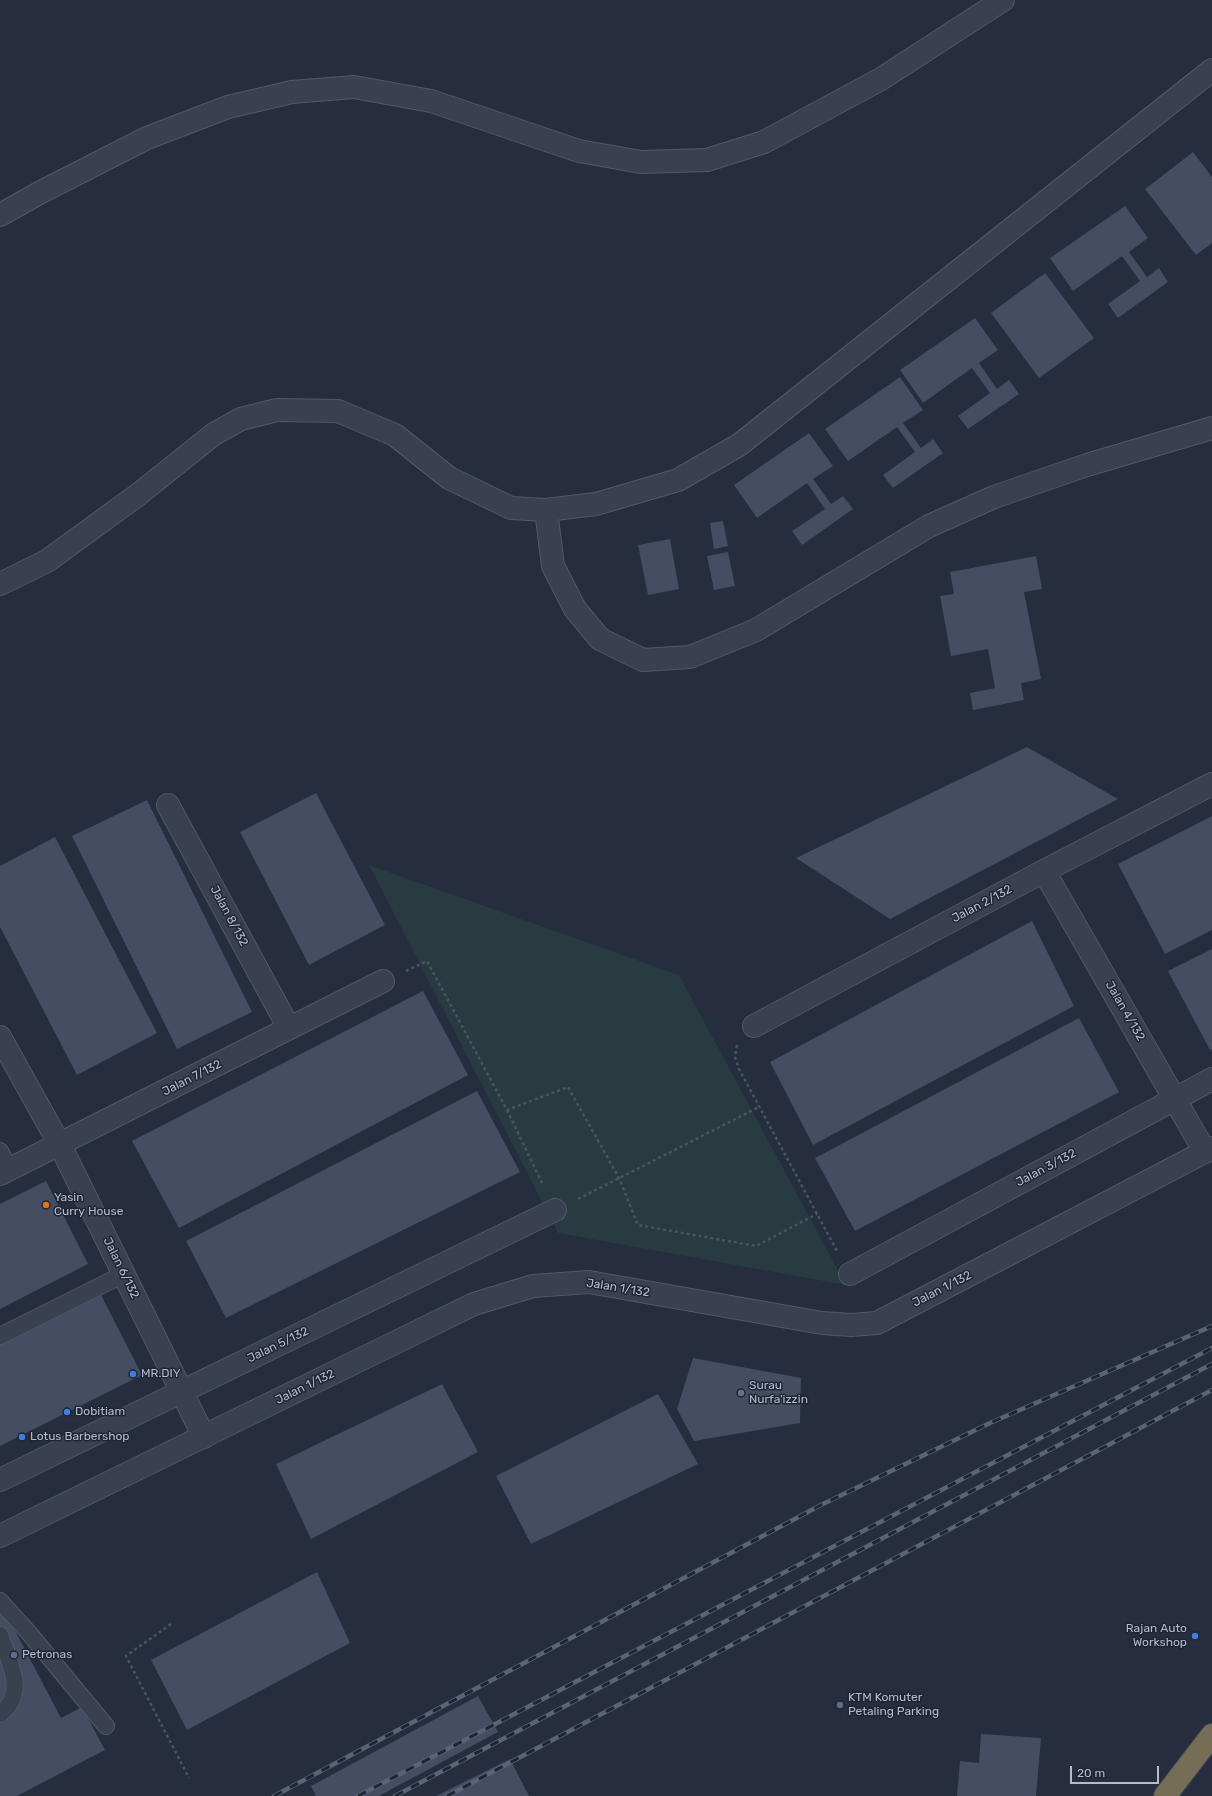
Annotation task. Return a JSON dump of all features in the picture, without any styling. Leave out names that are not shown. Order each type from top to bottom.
[{"type":"highway","points":[[1166,1796],[1212,1735]]},
{"type":"street","points":[[0,215],[41,192],[146,138],[228,107],[292,92],[354,87],[431,101],[579,151],[640,162],[707,160],[764,142],[881,79],[1003,0]]},
{"type":"street","points":[[0,584],[47,562],[139,494],[214,434],[241,420],[277,410],[338,411],[395,435],[449,478],[511,508],[546,510],[596,504],[678,480],[739,445],[1212,70]]},
{"type":"street","points":[[546,510],[553,566],[575,609],[600,639],[643,660],[690,657],[756,630],[929,526],[994,497],[1087,465],[1212,428]]},
{"type":"street","name":"Jalan 2/132","points":[[754,1026],[1044,871],[1212,784]]},
{"type":"street","name":"Jalan 8/132","points":[[168,805],[289,1028]]},
{"type":"street","name":"Jalan 4/132","points":[[1044,871],[1174,1099],[1209,1150]]},
{"type":"street","name":"Jalan 7/132","points":[[3,1165],[60,1145],[383,981]]},
{"type":"street","name":"Jalan 6/132","points":[[0,1037],[60,1145],[204,1437]]},
{"type":"street","name":"Jalan 3/132","points":[[850,1274],[1174,1099],[1212,1080]]},
{"type":"street","name":"Jalan 1/132","points":[[5,1534],[474,1304],[533,1286],[589,1282],[822,1324],[851,1325],[877,1323],[1209,1150]]},
{"type":"street","name":"Jalan 5/132","points":[[0,1480],[555,1210]]},
{"type":"lane","points":[[0,1336],[124,1274]]},
{"type":"lane","points":[[0,1601],[29,1632],[106,1726]]},
{"type":"lane","points":[[0,1635],[16,1686],[14,1698],[8,1708],[0,1714]]},
{"type":"path","points":[[383,981],[428,961],[507,1110],[555,1210],[759,1107]]},
{"type":"path","points":[[754,1026],[742,1035],[737,1045],[735,1057],[739,1069],[850,1274]]},
{"type":"path","points":[[507,1110],[568,1087],[619,1178],[638,1225],[756,1246],[817,1214]]},
{"type":"path","points":[[171,1624],[126,1656],[189,1778]]},
{"type":"green space","points":[[369,865],[679,975],[846,1285],[558,1233]]},
{"type":"building","points":[[1193,152],[1212,177],[1212,243],[1196,255],[1145,189]]},
{"type":"building","points":[[1125,206],[1148,238],[1129,252],[1147,277],[1159,268],[1168,282],[1118,318],[1108,304],[1140,281],[1122,256],[1073,291],[1050,258]]},
{"type":"building","points":[[1045,273],[1094,338],[1039,378],[991,313]]},
{"type":"building","points":[[975,318],[998,350],[979,363],[997,389],[1009,380],[1019,394],[968,429],[958,416],[990,393],[972,368],[923,403],[900,370]]},
{"type":"building","points":[[900,377],[923,410],[903,423],[921,448],[933,439],[943,453],[893,488],[883,475],[915,452],[897,427],[848,461],[825,429]]},
{"type":"building","points":[[809,433],[833,466],[813,479],[831,504],[843,496],[853,509],[802,545],[792,531],[825,509],[807,483],[757,518],[734,485]]},
{"type":"building","points":[[723,521],[728,546],[714,549],[710,523]]},
{"type":"building","points":[[670,539],[679,589],[648,595],[638,545]]},
{"type":"building","points":[[728,552],[735,586],[714,590],[707,556]]},
{"type":"building","points":[[1036,556],[1042,589],[1024,592],[1041,679],[1021,683],[1024,700],[973,710],[970,693],[995,688],[988,649],[951,656],[940,596],[954,594],[950,572]]},
{"type":"building","points":[[1027,747],[1118,799],[890,919],[796,858]]},
{"type":"building","points":[[316,793],[385,925],[309,965],[240,832]]},
{"type":"building","points":[[147,800],[252,1012],[177,1049],[72,836]]},
{"type":"building","points":[[1212,816],[1212,930],[1165,954],[1118,864]]},
{"type":"building","points":[[55,837],[157,1033],[77,1075],[0,927],[0,866]]},
{"type":"building","points":[[1032,921],[1074,1006],[813,1145],[770,1062]]},
{"type":"building","points":[[1212,949],[1212,1049],[1210,1050],[1168,971]]},
{"type":"building","points":[[423,991],[468,1075],[179,1228],[132,1141]]},
{"type":"building","points":[[1079,1018],[1119,1092],[855,1231],[815,1158]]},
{"type":"building","points":[[477,1091],[520,1172],[226,1318],[186,1241]]},
{"type":"building","points":[[46,1181],[88,1264],[0,1309],[0,1204]]},
{"type":"building","points":[[99,1291],[142,1375],[0,1446],[0,1341]]},
{"type":"building","name":"Surau Nurfa'izzin","points":[[693,1358],[801,1378],[800,1423],[694,1441],[677,1409]]},
{"type":"building","points":[[442,1384],[478,1452],[311,1539],[276,1464]]},
{"type":"building","points":[[658,1394],[698,1464],[531,1544],[496,1476]]},
{"type":"building","points":[[317,1572],[350,1643],[187,1730],[151,1660]]},
{"type":"building","name":"Petronas","points":[[0,1602],[61,1718],[82,1707],[105,1750],[17,1796],[0,1796]]},
{"type":"building","points":[[478,1696],[498,1732],[379,1796],[316,1796],[311,1786]]},
{"type":"building","points":[[981,1734],[1041,1738],[1036,1796],[957,1796],[960,1761],[979,1763]]},
{"type":"building","points":[[510,1759],[529,1796],[436,1796]]},
{"type":"railway","points":[[274,1796],[821,1505],[990,1423],[1212,1326]]},
{"type":"railway","points":[[358,1796],[1212,1348]]},
{"type":"railway","points":[[395,1796],[1212,1364]]},
{"type":"railway","points":[[447,1796],[1212,1390]]},
{"type":"place","name":"Yasin Curry House","points":[[46,1205]]},
{"type":"place","name":"MR.DIY","points":[[133,1374]]},
{"type":"place","name":"Surau Nurfa'izzin","points":[[741,1393]]},
{"type":"place","name":"Dobitiam","points":[[67,1412]]},
{"type":"place","name":"Lotus Barbershop","points":[[22,1437]]},
{"type":"place","name":"Rajan Auto Workshop","points":[[1195,1636]]},
{"type":"place","name":"Petronas","points":[[14,1655]]},
{"type":"place","name":"KTM Komuter Petaling Parking","points":[[840,1705]]}]
